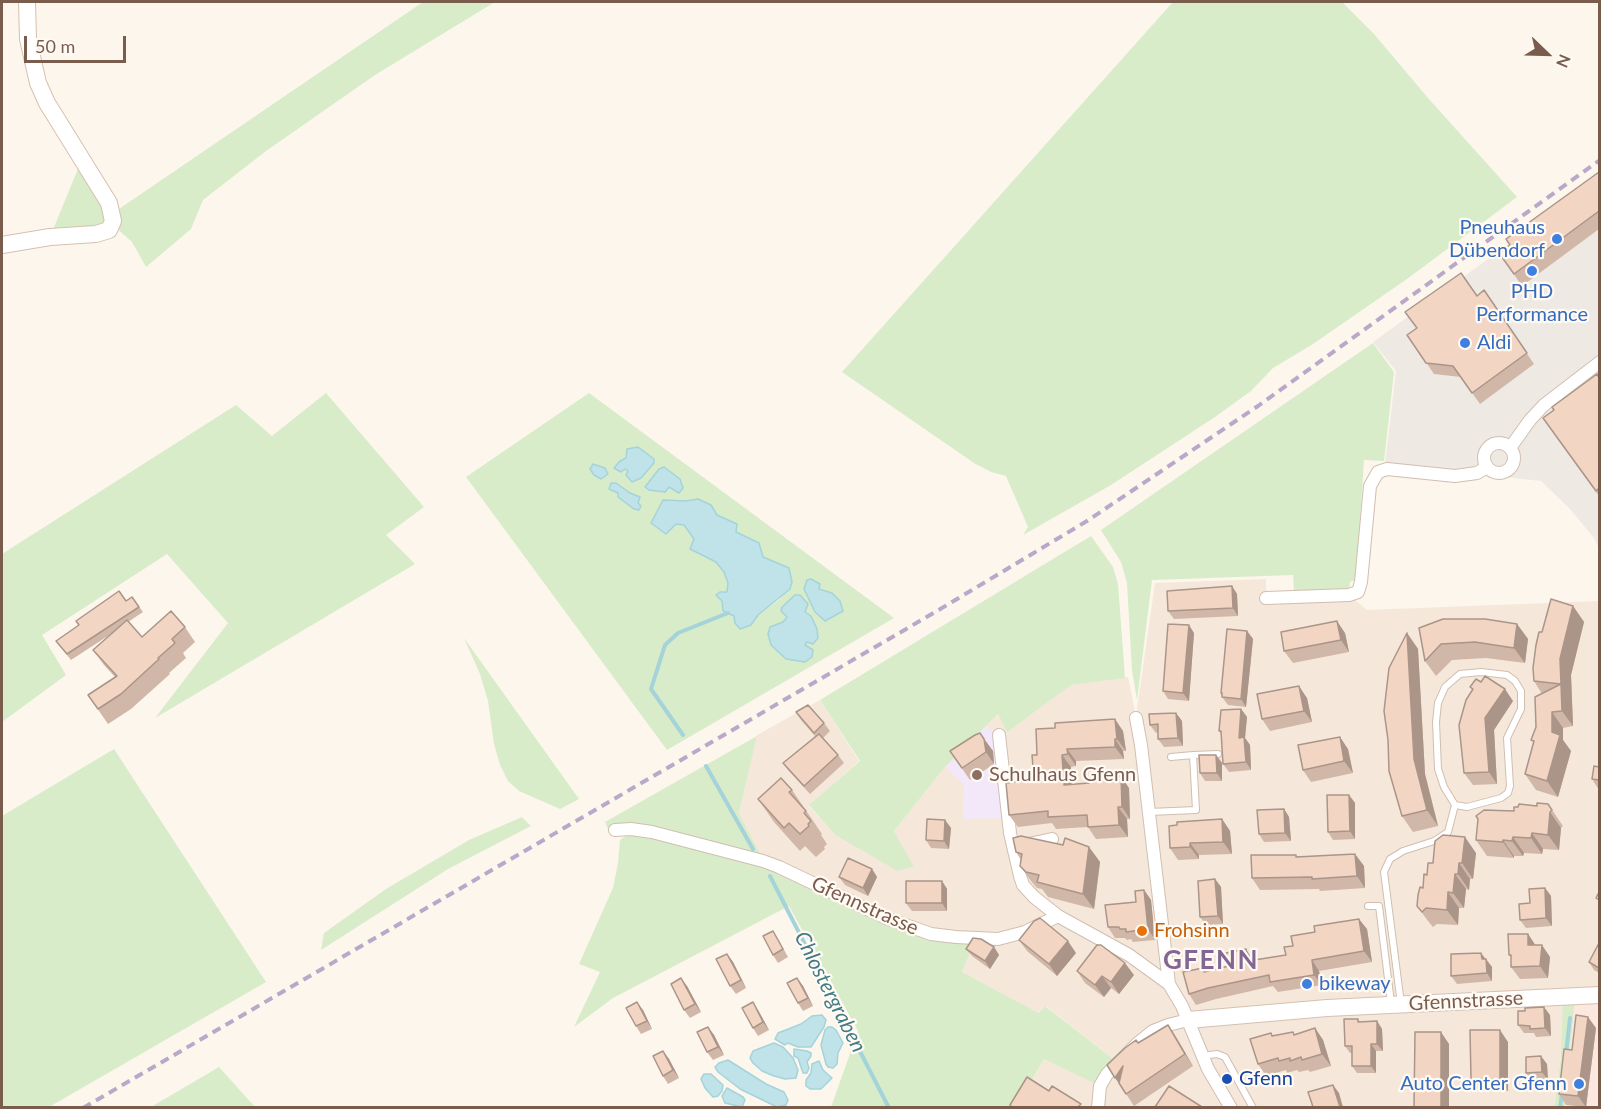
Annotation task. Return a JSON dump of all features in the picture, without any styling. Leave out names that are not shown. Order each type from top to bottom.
[{"type":"street","points":[[2,245],[50,237],[96,234],[109,230],[112,225],[113,213],[109,203],[38,83],[28,39],[27,2]]},
{"type":"street","points":[[1510,448],[1544,405],[1599,362]]},
{"type":"street","points":[[1494,444],[1502,444],[1510,448],[1513,464],[1509,469],[1497,473],[1487,467],[1484,458],[1486,449],[1494,444]]},
{"type":"street","points":[[1266,598],[1349,596],[1358,592],[1361,582],[1370,486],[1378,472],[1388,469],[1455,476],[1477,473],[1487,467]]},
{"type":"street","points":[[1136,718],[1169,984],[1188,1020],[1202,1056],[1231,1107]]},
{"type":"street","points":[[999,735],[1010,833],[1023,885],[1058,916],[1129,955],[1169,984]]},
{"type":"street","name":"Gfennstrasse","points":[[615,830],[652,831],[763,861],[886,918],[931,934],[1006,938],[1036,928],[1058,916]]},
{"type":"street","points":[[1013,848],[1052,839]]},
{"type":"street","name":"Gfennstrasse","points":[[1188,1020],[1281,1011],[1599,995]]},
{"type":"street","points":[[1098,1107],[1100,1086],[1107,1074],[1137,1044],[1153,1031],[1188,1020]]},
{"type":"lane","points":[[1396,1005],[1384,872],[1390,859],[1403,851],[1434,841],[1448,832],[1455,805],[1447,793],[1438,769],[1436,722],[1438,703],[1445,687],[1460,674],[1481,672],[1507,675],[1515,681],[1521,692],[1521,709],[1508,738],[1510,786],[1508,793],[1501,798],[1467,807],[1455,805]]},
{"type":"lane","points":[[1171,757],[1218,754]]},
{"type":"lane","points":[[1149,812],[1196,810],[1193,755]]},
{"type":"lane","points":[[1368,906],[1379,906],[1396,1005]]},
{"type":"lane","points":[[1202,1056],[1216,1054],[1225,1057],[1253,1107]]},
{"type":"shaded area","points":[[1599,179],[1599,549],[1594,538],[1570,509],[1541,481],[1385,464],[1396,371],[1373,342]]},
{"type":"shaded area","points":[[1266,579],[1266,598],[1349,595],[1367,610],[1599,601],[1599,995],[1561,1057],[1554,1107],[1016,1107],[1044,1059],[1100,1085],[1116,1061],[1046,1006],[1039,1013],[962,972],[977,939],[931,934],[763,861],[739,813],[757,735],[820,700],[859,761],[809,806],[835,835],[897,871],[913,867],[894,831],[945,767],[998,714],[1007,731],[1070,685],[1128,677],[1136,716],[1155,583]]},
{"type":"shaded area","name":"Schulhaus Gfenn","points":[[987,726],[997,737],[1003,818],[963,819],[964,784],[945,767]]},
{"type":"shaded area","points":[[1599,995],[1599,1107],[1565,1108],[1575,996]]},
{"type":"green space","points":[[423,2],[495,2],[375,75],[266,151],[203,200],[191,229],[146,267],[132,242],[113,225],[50,237],[82,159],[113,213]]},
{"type":"green space","points":[[1173,2],[1342,2],[1374,34],[1517,197],[1407,279],[1313,344],[1273,368],[1251,391],[1215,417],[1111,485],[1023,535],[1028,527],[1006,476],[991,472],[974,463],[842,372]]},
{"type":"green space","points":[[1373,343],[1394,372],[1384,461],[1364,460],[1356,580],[1350,582],[1349,591],[1294,592],[1293,575],[1152,580],[1137,700],[1132,670],[1127,583],[1121,562],[1101,530]]},
{"type":"green space","points":[[326,393],[424,507],[386,535],[415,564],[155,718],[228,623],[167,554],[42,635],[66,675],[2,722],[2,554],[236,405],[272,436]]},
{"type":"green space","points":[[589,393],[894,618],[667,750],[466,477]],"holes":[[[638,447],[654,463],[641,478],[625,469],[620,461]],[[698,499],[717,515],[736,524],[735,532],[759,543],[763,557],[789,568],[780,599],[758,615],[751,625],[723,611],[722,601],[727,592],[728,583],[724,572],[716,562],[690,549],[694,539],[684,525],[676,524],[663,500]],[[788,617],[807,642],[805,662],[786,659],[771,645],[770,627],[783,622]]]},
{"type":"green space","points":[[1091,536],[1113,567],[1118,584],[1125,678],[1071,685],[1007,732],[998,714],[945,767],[894,831],[914,867],[897,871],[835,835],[809,805],[860,761],[820,700]]},
{"type":"green space","points":[[464,638],[579,799],[560,809],[519,791],[508,781],[500,765],[494,744],[488,701],[480,674]]},
{"type":"green space","points":[[757,736],[739,813],[760,854],[632,824],[608,829],[605,822]]},
{"type":"green space","points":[[114,749],[266,982],[49,1107],[2,1107],[2,816]]},
{"type":"green space","points":[[522,817],[531,826],[448,869],[321,950],[324,933],[386,889],[469,840]]},
{"type":"green space","points":[[629,833],[651,836],[775,870],[887,924],[975,942],[962,972],[1039,1013],[1045,1006],[1116,1061],[1094,1083],[1044,1059],[1016,1107],[831,1107],[858,1031],[789,906],[613,998],[574,1027],[600,972],[579,964],[613,888],[620,840]]},
{"type":"green space","points":[[1575,996],[1565,1107],[1554,1108],[1561,1057],[1563,997]]},
{"type":"green space","points":[[219,1067],[255,1107],[151,1107]]},
{"type":"water","points":[[638,447],[654,459],[654,463],[641,478],[632,482],[626,475],[628,471],[625,469],[621,472],[614,468],[626,458],[627,449]]},
{"type":"water","points":[[593,464],[605,468],[608,474],[601,479],[594,475],[590,469]]},
{"type":"water","points":[[664,467],[680,479],[683,488],[679,493],[669,487],[665,492],[649,490],[645,487],[659,469]]},
{"type":"water","points":[[611,483],[616,483],[640,497],[639,510],[634,509],[618,497],[618,493],[609,489]]},
{"type":"water","points":[[698,499],[711,505],[717,515],[737,524],[736,532],[759,543],[763,557],[789,568],[792,582],[790,589],[758,615],[751,625],[740,629],[735,623],[734,616],[723,611],[722,601],[716,595],[720,592],[727,592],[728,583],[724,572],[716,562],[690,549],[694,539],[684,525],[676,524],[666,534],[651,523],[663,500]]},
{"type":"water","points":[[811,579],[820,584],[819,589],[832,593],[840,601],[843,611],[825,621],[815,612],[804,589],[807,580]]},
{"type":"water","points":[[795,595],[800,595],[808,604],[805,612],[811,616],[817,629],[818,638],[813,644],[807,642],[805,645],[813,650],[812,657],[805,662],[786,659],[771,645],[768,634],[770,627],[783,622],[787,617],[781,611],[782,607]]},
{"type":"water","points":[[822,1015],[826,1020],[824,1027],[811,1047],[798,1047],[788,1043],[785,1045],[775,1039],[778,1033],[801,1024],[812,1016]]},
{"type":"water","points":[[828,1027],[836,1030],[843,1043],[838,1053],[837,1064],[833,1068],[826,1064],[821,1045]]},
{"type":"water","points":[[774,1043],[783,1047],[793,1058],[798,1070],[796,1078],[785,1079],[774,1076],[762,1071],[753,1063],[750,1058],[753,1051]]},
{"type":"water","points":[[794,1049],[811,1053],[807,1062],[809,1068],[807,1073],[803,1073],[798,1058],[794,1056]]},
{"type":"water","points":[[728,1060],[766,1084],[784,1092],[788,1100],[786,1105],[777,1107],[740,1089],[718,1072],[715,1067]]},
{"type":"water","points":[[819,1061],[823,1070],[832,1078],[821,1089],[810,1089],[806,1086],[806,1080],[811,1073],[812,1064]]},
{"type":"water","points":[[704,1074],[711,1074],[723,1085],[718,1096],[713,1097],[705,1088],[701,1079]]},
{"type":"water","points":[[727,1088],[743,1097],[745,1100],[742,1107],[725,1103],[722,1096]]},
{"type":"building","points":[[1599,172],[1599,211],[1514,274],[1499,253],[1510,245],[1506,239]]},
{"type":"building","name":"Aldi","points":[[1461,273],[1477,296],[1484,290],[1527,353],[1472,393],[1453,366],[1426,363],[1407,335],[1417,328],[1405,312]]},
{"type":"building","points":[[1597,374],[1599,378],[1599,488],[1596,491],[1543,418],[1554,410],[1552,407]]},
{"type":"building","points":[[1232,586],[1233,608],[1168,611],[1167,591]]},
{"type":"building","points":[[119,591],[126,601],[132,597],[139,607],[67,654],[56,641],[79,625],[76,621]]},
{"type":"building","points":[[1551,599],[1573,606],[1560,659],[1561,684],[1534,681],[1536,645]]},
{"type":"building","points":[[171,611],[185,627],[172,639],[175,643],[121,694],[98,709],[88,695],[117,676],[93,650],[127,620],[142,637]]},
{"type":"building","points":[[1443,619],[1485,619],[1517,624],[1514,648],[1475,642],[1441,644],[1425,661],[1419,628]]},
{"type":"building","points":[[1337,621],[1341,640],[1284,651],[1281,632]]},
{"type":"building","points":[[1168,624],[1189,625],[1183,693],[1163,691]]},
{"type":"building","points":[[1227,629],[1247,631],[1241,699],[1222,697],[1221,693]]},
{"type":"building","points":[[1407,633],[1414,759],[1427,810],[1402,816],[1389,771],[1384,711],[1389,668]]},
{"type":"building","points":[[1485,676],[1505,689],[1485,718],[1489,772],[1464,773],[1459,725],[1466,700],[1473,689],[1470,687],[1476,679],[1481,682]]},
{"type":"building","points":[[1561,684],[1562,711],[1552,712],[1552,732],[1560,735],[1547,781],[1525,774],[1534,741],[1531,740],[1536,727],[1535,697]]},
{"type":"building","points":[[1299,686],[1304,711],[1262,719],[1257,694]]},
{"type":"building","points":[[808,705],[824,723],[814,733],[796,712]]},
{"type":"building","points":[[1241,709],[1239,738],[1244,737],[1246,762],[1223,764],[1221,731],[1219,731],[1221,710]]},
{"type":"building","points":[[1176,713],[1178,738],[1158,739],[1158,724],[1150,725],[1149,714]]},
{"type":"building","points":[[1115,719],[1117,739],[1115,739],[1115,747],[1067,749],[1068,754],[1062,755],[1064,785],[1089,783],[1089,778],[1121,776],[1122,807],[1118,807],[1119,825],[1088,827],[1087,815],[1048,817],[1048,811],[1009,815],[1006,783],[1034,780],[1032,755],[1037,755],[1036,729],[1055,728],[1055,723]]},
{"type":"building","points":[[980,733],[984,739],[986,752],[962,768],[950,751]]},
{"type":"building","points":[[819,734],[838,755],[804,786],[783,763]]},
{"type":"building","points":[[1340,737],[1344,761],[1303,770],[1298,745]]},
{"type":"building","points":[[1199,755],[1216,755],[1217,773],[1200,773]]},
{"type":"building","points":[[1594,766],[1599,767],[1599,780],[1592,779]]},
{"type":"building","points":[[781,778],[792,790],[789,792],[806,811],[804,813],[811,821],[800,834],[789,823],[784,828],[758,799]]},
{"type":"building","points":[[1327,795],[1349,795],[1350,831],[1328,832]]},
{"type":"building","points":[[1537,803],[1548,804],[1552,810],[1548,835],[1532,833],[1531,838],[1513,837],[1512,841],[1503,840],[1503,842],[1476,840],[1478,819],[1476,816],[1484,810],[1514,811],[1514,807],[1518,807],[1519,804],[1537,806]]},
{"type":"building","points":[[1284,809],[1285,833],[1259,834],[1257,810]]},
{"type":"building","points":[[927,819],[945,820],[944,841],[926,840]]},
{"type":"building","points":[[1222,819],[1223,842],[1190,843],[1190,847],[1170,848],[1169,826],[1177,825],[1177,822]]},
{"type":"building","points":[[1443,835],[1465,837],[1462,863],[1459,863],[1458,874],[1455,874],[1453,893],[1448,892],[1447,910],[1426,908],[1422,912],[1417,906],[1420,887],[1423,888],[1428,863],[1433,863],[1435,841]]},
{"type":"building","points":[[1021,836],[1063,845],[1065,838],[1089,847],[1083,894],[1037,882],[1039,875],[1026,872],[1020,866],[1022,854],[1016,852],[1013,838]]},
{"type":"building","points":[[1355,854],[1357,876],[1312,879],[1312,877],[1252,878],[1251,855],[1296,855],[1296,857]]},
{"type":"building","points":[[848,858],[872,869],[863,888],[839,877]]},
{"type":"building","points":[[1215,879],[1218,916],[1200,917],[1198,881]]},
{"type":"building","points":[[906,881],[942,881],[942,903],[906,903]]},
{"type":"building","points":[[1545,888],[1546,918],[1520,920],[1519,904],[1530,903],[1529,889]]},
{"type":"building","points":[[1144,890],[1148,929],[1126,932],[1126,929],[1119,927],[1108,927],[1105,905],[1136,902],[1135,891]]},
{"type":"building","points":[[1040,918],[1068,941],[1049,964],[1019,940],[1034,921]]},
{"type":"building","points":[[1359,919],[1364,951],[1312,960],[1314,975],[1270,982],[1269,975],[1189,994],[1183,972],[1203,968],[1204,972],[1229,966],[1226,953],[1246,949],[1248,961],[1286,955],[1284,947],[1293,946],[1291,936],[1315,932],[1314,926]]},
{"type":"building","points":[[773,931],[783,949],[773,955],[763,936]]},
{"type":"building","points":[[1508,934],[1528,934],[1528,945],[1542,945],[1540,966],[1511,967]]},
{"type":"building","points":[[973,938],[981,939],[994,947],[985,961],[966,949]]},
{"type":"building","points":[[1599,943],[1599,968],[1589,962]]},
{"type":"building","points":[[1097,945],[1101,945],[1125,963],[1111,982],[1102,976],[1095,985],[1077,971]]},
{"type":"building","points":[[1481,953],[1482,959],[1486,959],[1487,973],[1451,976],[1451,954]]},
{"type":"building","points":[[727,954],[741,980],[730,986],[716,959]]},
{"type":"building","points":[[681,978],[695,1004],[684,1010],[671,984]]},
{"type":"building","points":[[797,978],[808,998],[798,1003],[787,983]]},
{"type":"building","points":[[637,1002],[647,1021],[636,1026],[626,1008]]},
{"type":"building","points":[[753,1002],[763,1022],[753,1028],[742,1008]]},
{"type":"building","points":[[1544,1007],[1545,1028],[1530,1029],[1530,1026],[1518,1025],[1518,1011],[1525,1011],[1525,1008]]},
{"type":"building","points":[[1576,1015],[1588,1017],[1578,1096],[1559,1094],[1564,1049],[1572,1050]]},
{"type":"building","points":[[1344,1019],[1358,1019],[1358,1022],[1377,1021],[1377,1044],[1371,1044],[1371,1066],[1352,1066],[1352,1046],[1345,1046]]},
{"type":"building","points":[[1168,1025],[1185,1054],[1126,1094],[1119,1083],[1123,1066],[1115,1078],[1107,1065],[1136,1040],[1138,1043]]},
{"type":"building","points":[[708,1027],[718,1047],[707,1052],[697,1032]]},
{"type":"building","points":[[1315,1028],[1322,1054],[1302,1060],[1301,1057],[1290,1061],[1290,1058],[1279,1061],[1278,1058],[1258,1064],[1250,1039],[1271,1033],[1272,1036],[1293,1032],[1294,1035]]},
{"type":"building","points":[[1470,1030],[1500,1030],[1500,1079],[1471,1079]]},
{"type":"building","points":[[1415,1032],[1441,1032],[1441,1107],[1414,1107]]},
{"type":"building","points":[[663,1051],[673,1070],[663,1076],[653,1056]]},
{"type":"building","points":[[1541,1056],[1542,1072],[1526,1073],[1526,1057]]},
{"type":"building","points":[[1027,1077],[1049,1091],[1052,1086],[1081,1104],[1078,1107],[1012,1107],[1010,1105]]},
{"type":"building","points":[[1333,1085],[1340,1107],[1313,1107],[1308,1092]]},
{"type":"building","points":[[1169,1086],[1202,1107],[1155,1107]]},
{"type":"waterway","name":"Chlostergraben","points":[[683,735],[651,689],[665,645],[678,633],[728,613]]},
{"type":"waterway","name":"Chlostergraben","points":[[706,766],[753,849]]},
{"type":"waterway","name":"Chlostergraben","points":[[770,876],[889,1108]]},
{"type":"waterway","points":[[1566,1053],[1570,1018]]},
{"type":"waterway","points":[[1560,1108],[1562,1093]]},
{"type":"railway","points":[[83,1108],[937,611],[1087,521],[1258,406],[1600,160]]},
{"type":"place","name":"Pneuhaus Dübendorf","points":[[1557,239]]},
{"type":"place","name":"PHD Performance","points":[[1532,271]]},
{"type":"place","name":"Aldi","points":[[1465,343]]},
{"type":"place","name":"Schulhaus Gfenn","points":[[977,775]]},
{"type":"place","name":"Frohsinn","points":[[1142,931]]},
{"type":"place","name":"bikeway","points":[[1307,984]]},
{"type":"place","name":"Gfenn","points":[[1227,1079]]},
{"type":"place","name":"Auto Center Gfenn","points":[[1579,1084]]},
{"type":"district","name":"GFENN","points":[[1211,961]]}]
